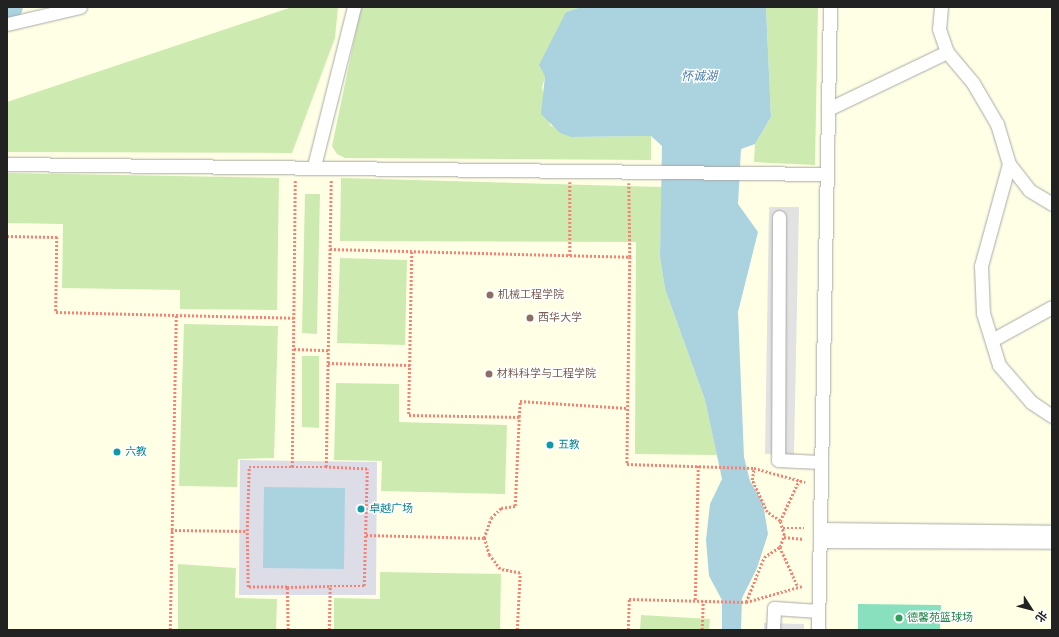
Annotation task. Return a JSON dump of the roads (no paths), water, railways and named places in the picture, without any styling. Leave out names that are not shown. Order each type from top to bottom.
[{"type":"street","points":[[7,24],[80,7]]},
{"type":"street","points":[[314,166],[354,7]]},
{"type":"street","points":[[818,630],[820,462],[830,7]]},
{"type":"street","points":[[941,7],[939,29],[947,52],[973,83],[997,124],[1009,164],[1029,190],[1052,204]]},
{"type":"street","points":[[828,109],[947,52]]},
{"type":"street","points":[[7,164],[645,170],[827,174]]},
{"type":"street","points":[[1009,164],[981,266],[983,313],[999,365],[1031,402],[1052,416]]},
{"type":"street","points":[[778,216],[778,460],[820,462]]},
{"type":"street","points":[[992,340],[1052,307]]},
{"type":"street","points":[[820,535],[1052,532]]},
{"type":"street","points":[[820,535],[1052,542]]},
{"type":"street","points":[[773,630],[774,608],[818,611]]},
{"type":"water","name":"怀诚湖","points":[[581,7],[766,7],[771,117],[755,144],[741,149],[738,204],[758,232],[738,312],[744,457],[750,481],[763,503],[768,534],[757,568],[742,598],[741,630],[722,630],[722,600],[709,576],[706,540],[710,504],[722,479],[705,400],[665,289],[660,257],[662,146],[651,136],[571,137],[560,133],[541,114],[545,76],[539,65],[566,12]]},
{"type":"water","points":[[264,487],[345,488],[344,569],[263,568]]},
{"type":"waterway","points":[[7,8],[11,7]]},
{"type":"place","name":"机械工程学院","points":[[490,295]]},
{"type":"place","name":"西华大学","points":[[530,318]]},
{"type":"place","name":"材料科学与工程学院","points":[[489,374]]},
{"type":"place","name":"五教","points":[[550,445]]},
{"type":"place","name":"六教","points":[[117,452]]},
{"type":"place","name":"卓越广场","points":[[361,509]]},
{"type":"place","name":"德馨苑篮球场","points":[[899,618]]}]
